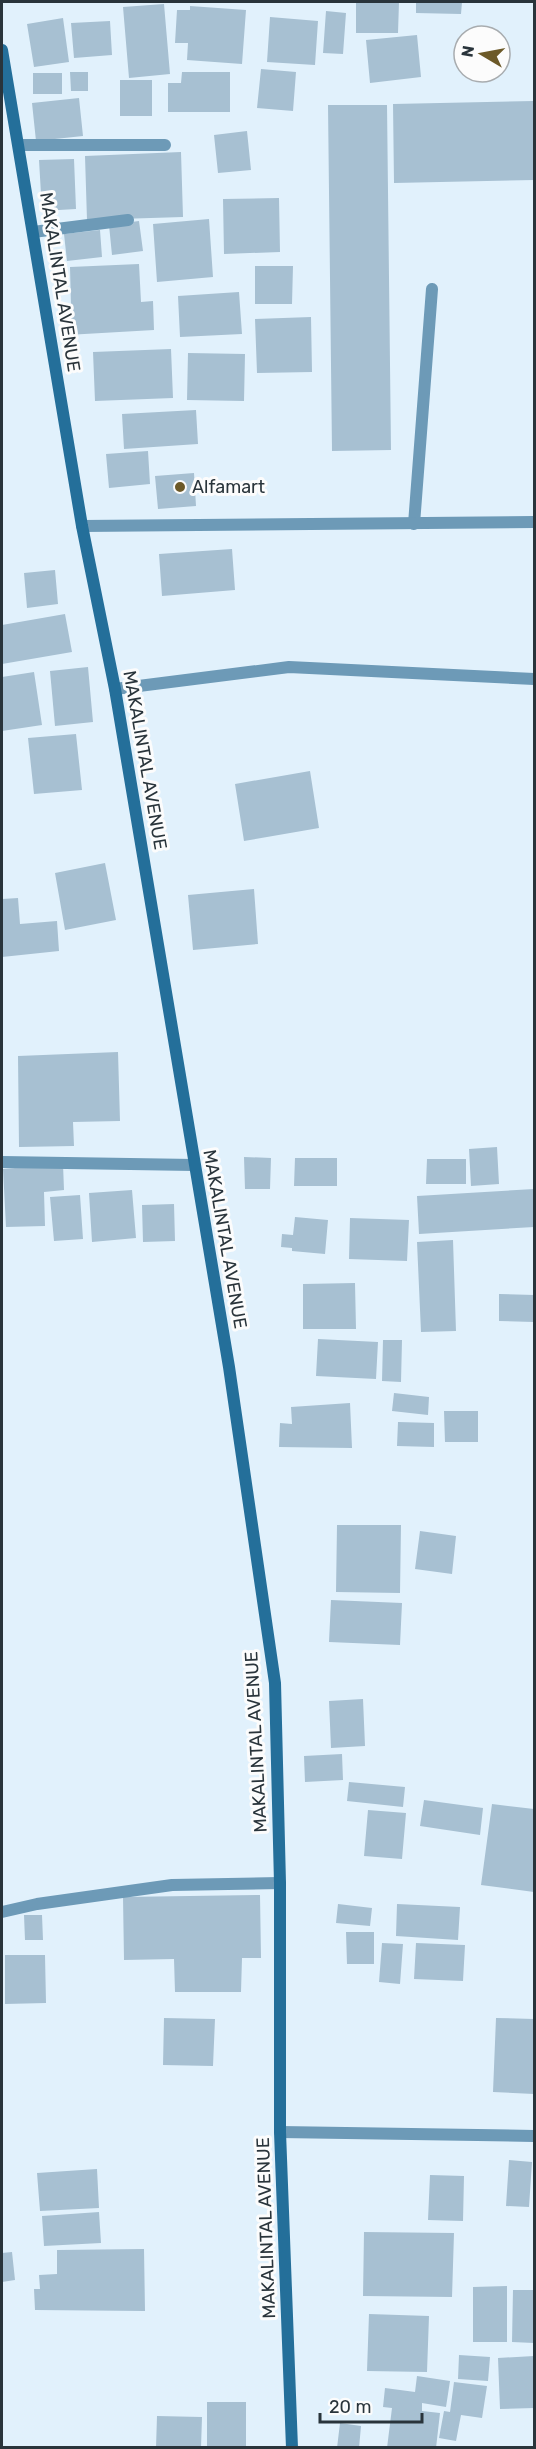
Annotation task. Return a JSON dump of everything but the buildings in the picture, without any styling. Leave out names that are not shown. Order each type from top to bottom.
[{"type":"main road","name":"MAKALINTAL AVENUE","points":[[2,50],[82,526],[115,689],[229,1367],[275,1683],[280,1882],[280,2132],[292,2448]]},
{"type":"street","points":[[19,145],[165,145]]},
{"type":"street","points":[[33,232],[128,220]]},
{"type":"street","points":[[414,524],[432,289]]},
{"type":"street","points":[[82,526],[534,522]]},
{"type":"street","points":[[115,689],[289,667],[534,679]]},
{"type":"street","points":[[2,1162],[194,1165]]},
{"type":"street","points":[[2,1912],[37,1904],[172,1885],[280,1882]]},
{"type":"street","points":[[280,2132],[534,2136]]},
{"type":"place","name":"Alfamart","points":[[180,487]]}]
